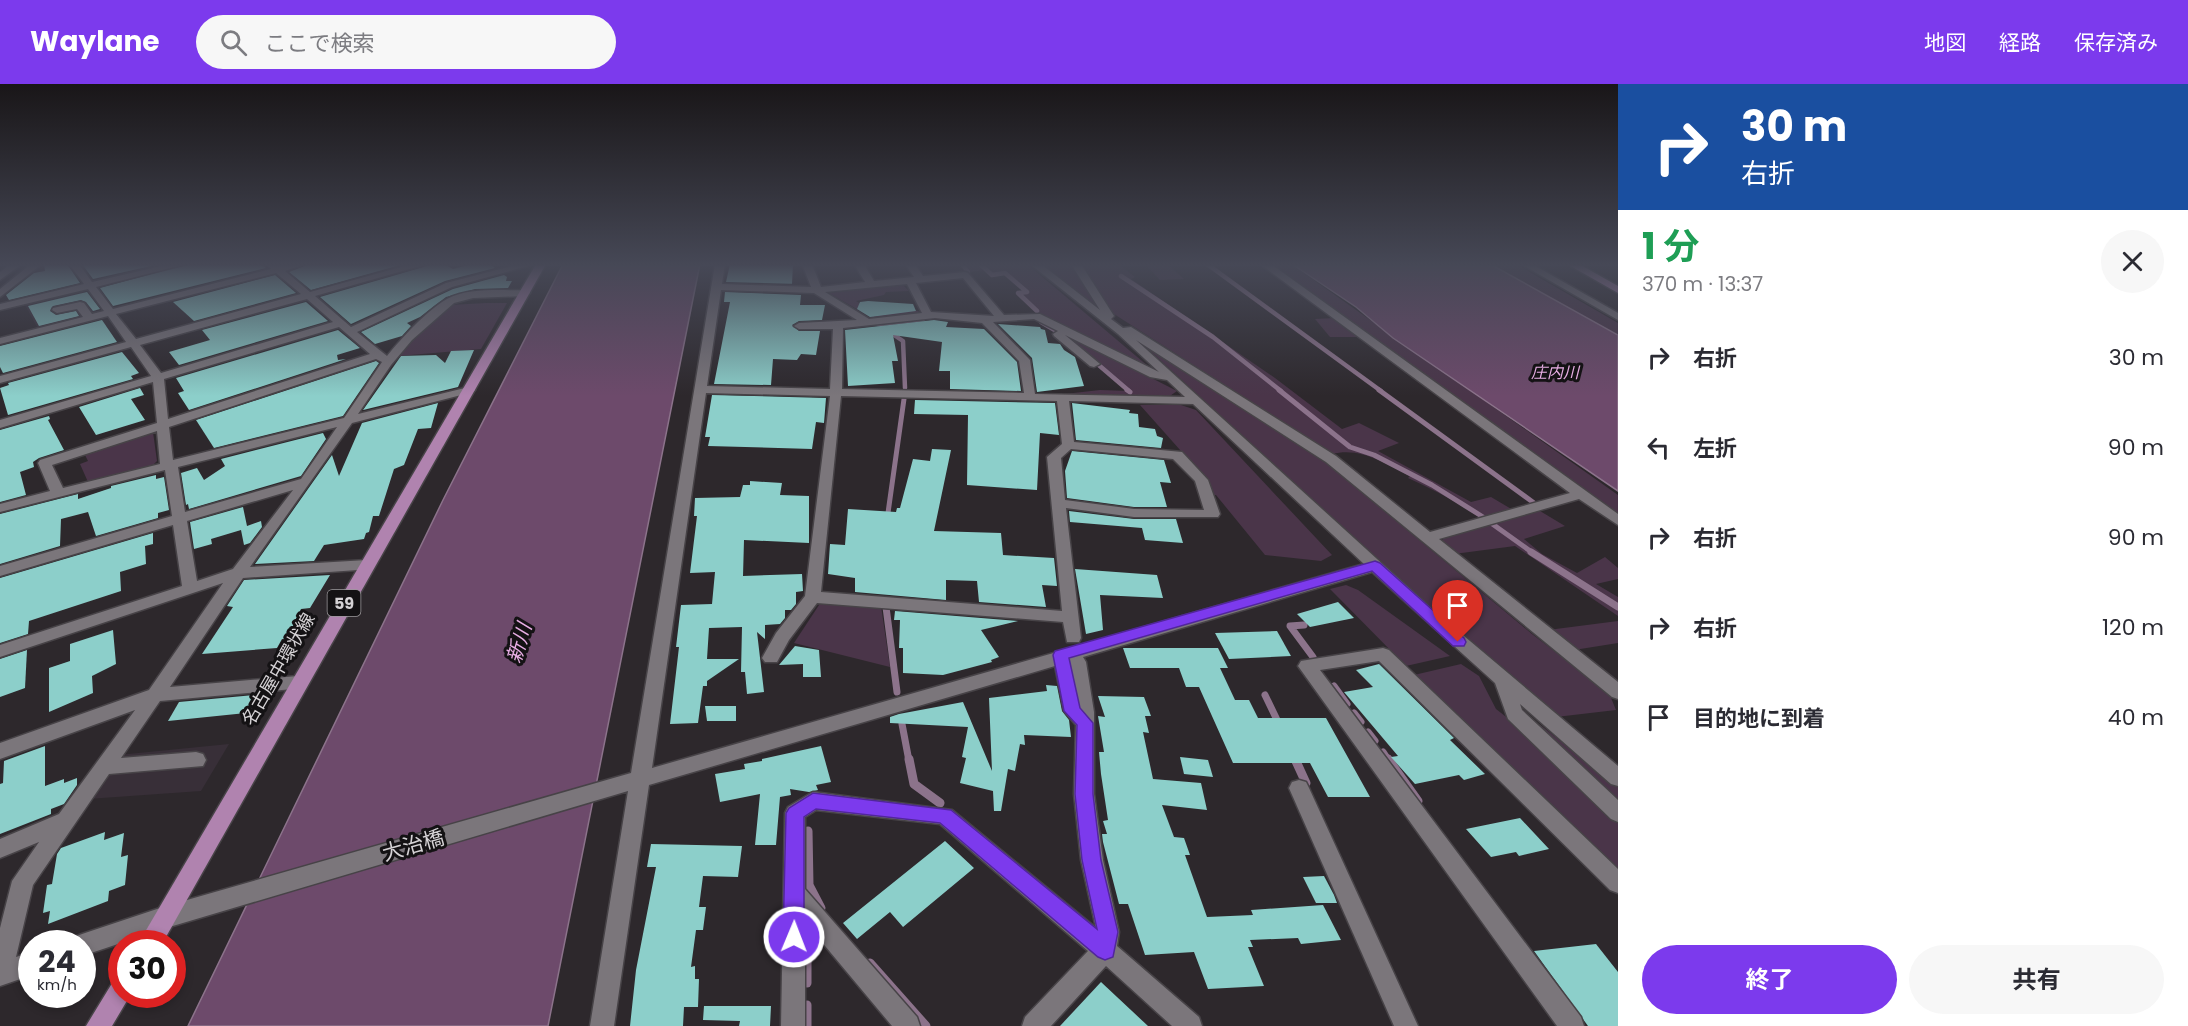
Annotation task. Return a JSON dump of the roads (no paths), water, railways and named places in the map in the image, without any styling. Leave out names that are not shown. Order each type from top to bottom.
[{"type":"main road","name":"名古屋中環状線","points":[[158,930],[366,565],[516,308]]},
{"type":"main road","points":[[98,1026],[109,1008]]},
{"type":"street","points":[[57,310],[65,308]]},
{"type":"street","points":[[83,308],[89,318]]},
{"type":"street","points":[[106,308],[158,377],[169,465],[190,589]]},
{"type":"street","points":[[0,341],[128,308]]},
{"type":"street","points":[[0,380],[262,308]]},
{"type":"street","points":[[323,308],[382,359]]},
{"type":"street","points":[[0,424],[158,377],[346,327],[393,308]]},
{"type":"street","points":[[0,974],[23,881],[156,695],[238,573],[306,482],[348,419],[382,359],[443,308]]},
{"type":"street","points":[[602,1026],[634,781],[713,308]]},
{"type":"street","points":[[843,308],[869,323]]},
{"type":"street","points":[[925,308],[928,316]]},
{"type":"street","points":[[998,308],[1006,316],[1039,323],[1062,336],[1094,364]]},
{"type":"street","points":[[1090,308],[1118,329],[1198,401],[1375,566],[1503,681],[1618,778]]},
{"type":"street","points":[[1103,318],[1109,315],[1104,308]]},
{"type":"street","points":[[1325,308],[1618,521]]},
{"type":"street","points":[[1602,308],[1618,317]]},
{"type":"street","points":[[799,326],[838,326],[928,316],[985,320],[1006,316],[1036,316],[1154,375],[1170,377]]},
{"type":"street","points":[[985,320],[1024,360],[1030,397]]},
{"type":"street","points":[[771,658],[782,637],[813,597],[836,391],[838,326]]},
{"type":"street","points":[[1118,329],[1133,332],[1289,431],[1320,454],[1332,459],[1426,538],[1618,692]]},
{"type":"street","points":[[58,493],[45,463],[163,424],[382,359]]},
{"type":"street","points":[[701,388],[1198,401]]},
{"type":"street","points":[[0,508],[469,390]]},
{"type":"street","points":[[1066,396],[1068,445]]},
{"type":"street","points":[[1058,503],[1134,513],[1213,514],[1201,480],[1177,455],[1068,445],[1054,457],[1058,503],[1073,638]]},
{"type":"street","points":[[0,571],[306,482]]},
{"type":"street","points":[[1426,538],[1460,526],[1566,500],[1578,494]]},
{"type":"street","points":[[0,651],[238,573],[366,565]]},
{"type":"street","name":"大治橋","points":[[96,940],[166,917],[1069,658],[1375,566]]},
{"type":"street","points":[[813,597],[1070,617]]},
{"type":"street","points":[[1572,1026],[1307,666],[1383,654],[1618,883]]},
{"type":"street","points":[[1034,1026],[1105,950],[1108,932],[1092,860],[1084,794],[1085,723],[1069,658]]},
{"type":"street","points":[[1503,681],[1514,714],[1618,813]]},
{"type":"street","points":[[0,751],[156,695],[298,683]]},
{"type":"street","points":[[103,767],[196,760]]},
{"type":"street","points":[[1299,788],[1406,1026]]},
{"type":"street","points":[[793,1026],[795,813],[813,801],[945,816],[1105,950],[1190,1026]]},
{"type":"street","points":[[0,849],[64,821]]},
{"type":"street","points":[[794,892],[908,1026]]},
{"type":"street","points":[[0,974],[18,968]]},
{"type":"water","name":"新川","points":[[541,308],[691,308],[548,1026],[188,1026],[443,500]]},
{"type":"water","name":"庄内川","points":[[1357,308],[1569,308],[1618,335],[1618,491],[1393,338]]},
{"type":"waterway","points":[[1034,308],[1037,311]]},
{"type":"waterway","points":[[1169,308],[1213,337],[1281,391]]},
{"type":"waterway","points":[[1267,308],[1381,391]]},
{"type":"waterway","points":[[878,324],[923,319]]},
{"type":"waterway","points":[[1041,322],[1063,335]]},
{"type":"waterway","points":[[888,331],[903,341],[905,388]]},
{"type":"waterway","points":[[1094,361],[1129,391]]},
{"type":"waterway","points":[[1279,390],[1350,447],[1374,455],[1432,485],[1483,517]]},
{"type":"waterway","points":[[1379,390],[1534,503]]},
{"type":"waterway","points":[[887,520],[904,399]]},
{"type":"waterway","points":[[1491,523],[1533,553]]},
{"type":"waterway","points":[[1531,552],[1618,607]]},
{"type":"waterway","points":[[886,607],[897,692]]},
{"type":"waterway","points":[[1304,625],[1290,626],[1313,657]]},
{"type":"waterway","points":[[1334,686],[1347,704]]},
{"type":"waterway","points":[[1265,695],[1279,724]]},
{"type":"waterway","points":[[1354,713],[1361,722]]},
{"type":"waterway","points":[[902,724],[909,761]]},
{"type":"waterway","points":[[1368,732],[1375,741]]},
{"type":"waterway","points":[[1383,752],[1389,761]]},
{"type":"waterway","points":[[909,759],[914,784],[940,803]]},
{"type":"waterway","points":[[1295,759],[1306,783]]},
{"type":"waterway","points":[[1388,759],[1418,801]]},
{"type":"waterway","points":[[808,831],[809,885],[821,908]]},
{"type":"waterway","points":[[807,933],[807,983]]},
{"type":"waterway","points":[[870,963],[926,1026]]},
{"type":"waterway","points":[[807,1005],[807,1026]]}]
